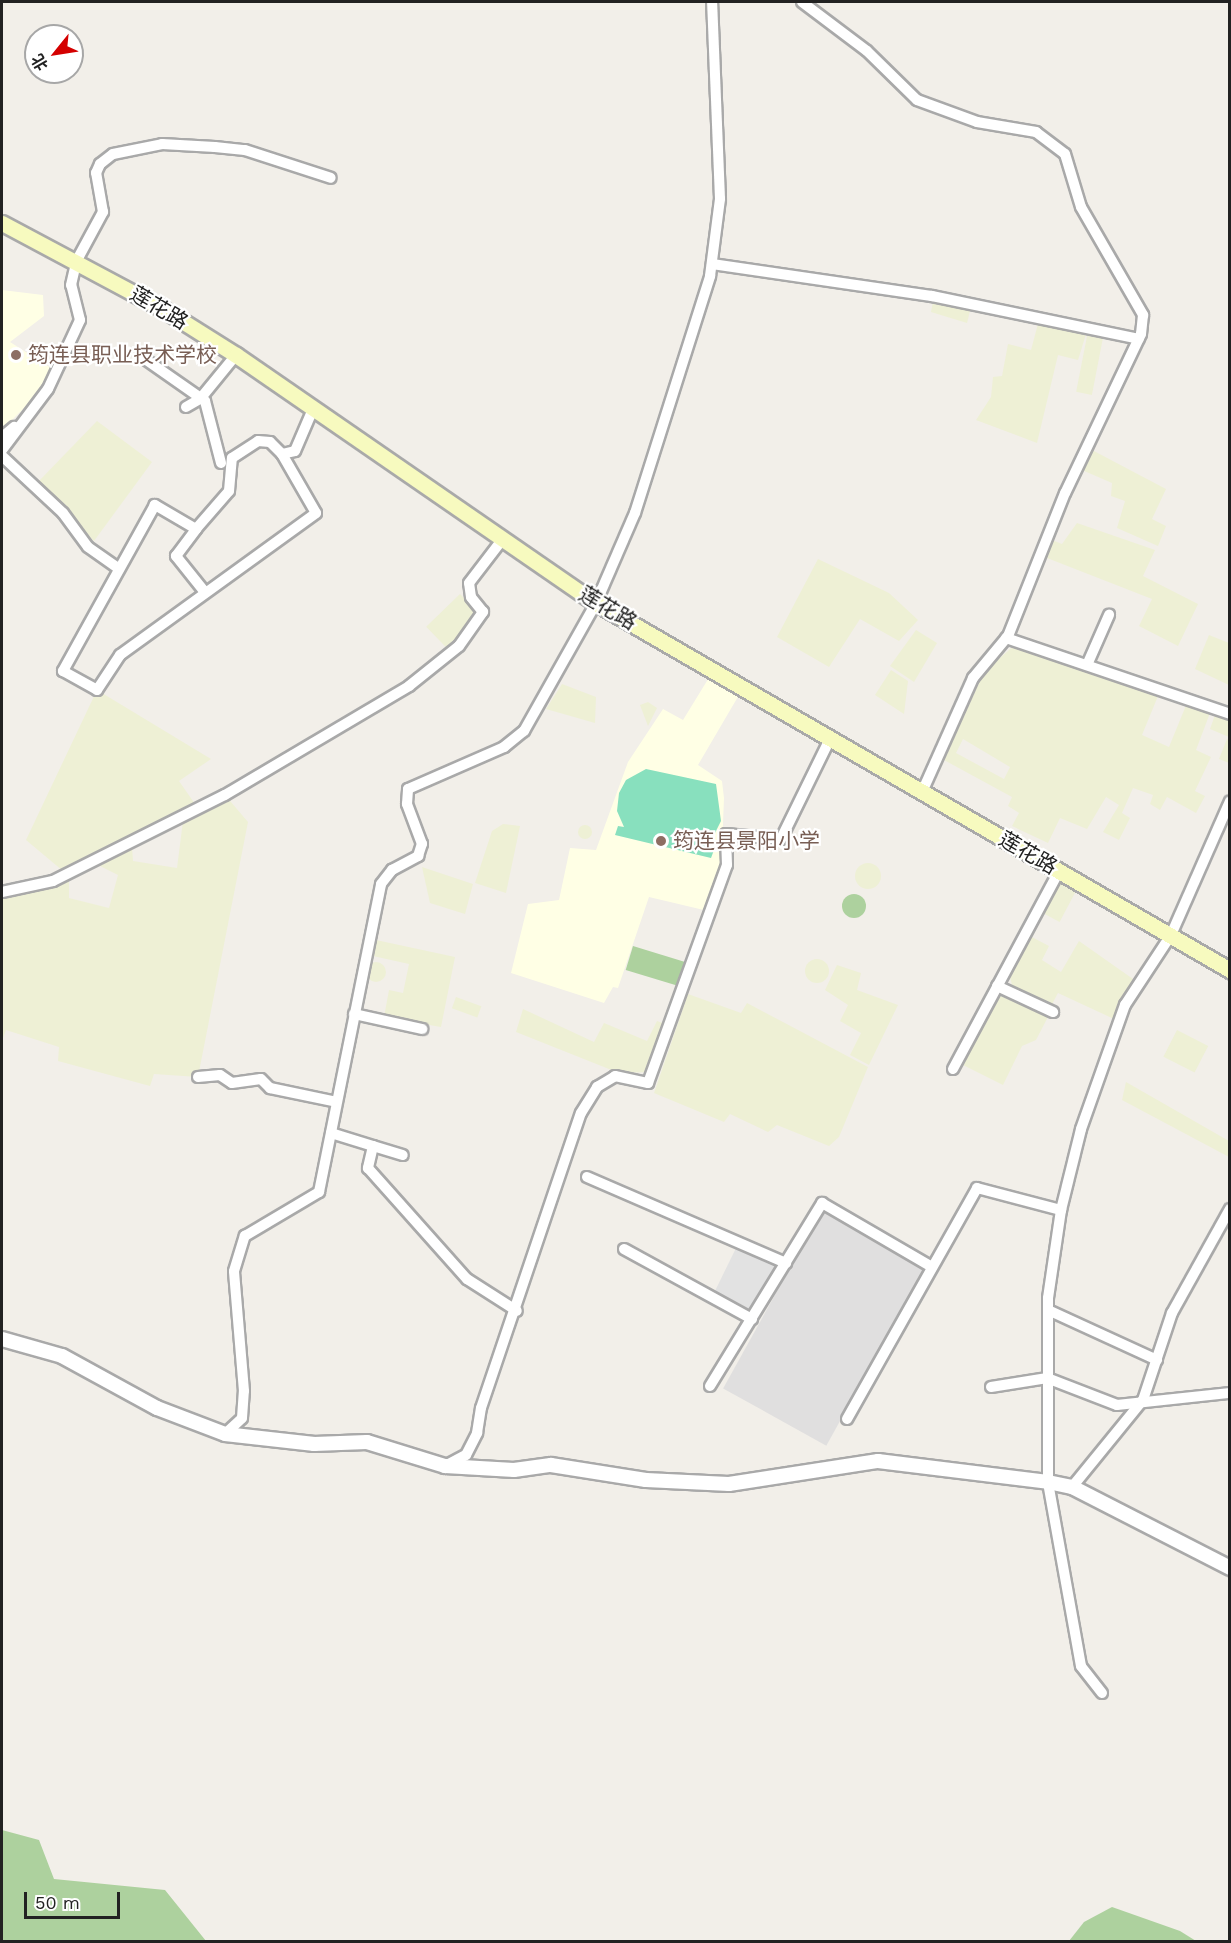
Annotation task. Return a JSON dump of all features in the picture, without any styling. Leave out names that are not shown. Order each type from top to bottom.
[{"type":"main road","name":"莲花路","points":[[2,223],[77,261],[236,355],[596,603],[1230,970]]},
{"type":"street","points":[[225,1434],[242,1418],[244,1355],[232,1299],[244,1236],[319,1192],[381,884],[392,870],[418,856],[422,844],[408,804],[408,789],[504,747],[524,731],[596,603],[636,513],[711,264],[720,199],[712,2]]},
{"type":"street","points":[[802,2],[867,51],[917,100],[977,122],[1036,132],[1065,154],[1081,207],[1138,299],[1143,315],[1139,339],[1065,493],[1006,638],[973,678],[922,792]]},
{"type":"street","points":[[2,437],[48,389],[80,320],[70,297],[77,261],[103,212],[96,173],[113,154],[162,144],[225,148],[331,178]]},
{"type":"street","points":[[711,264],[932,296],[1139,339]]},
{"type":"street","points":[[186,407],[202,397],[236,355]]},
{"type":"street","points":[[142,357],[202,397],[221,463]]},
{"type":"street","points":[[282,454],[295,451],[313,409]]},
{"type":"street","points":[[2,450],[14,427]]},
{"type":"street","points":[[196,529],[155,505],[117,567],[63,671],[97,690],[120,655],[204,591],[274,549],[316,513],[282,454],[270,442],[258,441],[232,458],[229,491],[176,555],[204,591]]},
{"type":"street","points":[[2,456],[63,513],[88,547],[117,567]]},
{"type":"street","points":[[2,892],[53,881],[225,795],[409,686],[459,646],[483,612],[471,597],[469,583],[502,540]]},
{"type":"street","points":[[1087,664],[1109,615]]},
{"type":"street","points":[[1006,638],[1230,714]]},
{"type":"street","points":[[445,1466],[466,1455],[477,1433],[481,1408],[518,1311],[522,1281],[581,1113],[597,1087],[615,1076],[648,1083],[727,865],[726,834],[781,839],[830,739]]},
{"type":"street","points":[[1102,1693],[1081,1666],[1048,1482],[1048,1310],[1061,1210],[1081,1129],[1125,1005],[1171,935],[1230,801]]},
{"type":"street","points":[[953,1069],[1059,871]]},
{"type":"street","points":[[998,986],[1053,1012]]},
{"type":"street","points":[[354,1014],[422,1029]]},
{"type":"street","points":[[198,1077],[219,1075],[232,1083],[261,1079],[270,1088],[337,1102]]},
{"type":"street","points":[[331,1133],[403,1155]]},
{"type":"street","points":[[373,1146],[368,1168],[467,1279],[518,1311]]},
{"type":"street","points":[[587,1176],[786,1263]]},
{"type":"street","points":[[847,1419],[977,1188],[1061,1210]]},
{"type":"street","points":[[710,1386],[822,1203],[932,1267]]},
{"type":"street","points":[[1072,1487],[1140,1405],[1172,1313],[1230,1209]]},
{"type":"street","points":[[624,1249],[752,1319]]},
{"type":"street","points":[[1048,1310],[1157,1360]]},
{"type":"street","points":[[2,1339],[62,1356],[157,1408],[225,1434],[314,1443],[367,1442],[445,1466],[514,1470],[551,1465],[645,1480],[729,1484],[878,1461],[1048,1482],[1072,1487],[1230,1568]]},
{"type":"street","points":[[991,1387],[1047,1378],[1117,1405],[1140,1405],[1230,1393]]},
{"type":"shaded area","name":"筠连县职业技术学校","points":[[2,290],[43,295],[44,316],[10,342],[51,368],[41,391],[2,430]]},
{"type":"shaded area","points":[[933,302],[971,307],[967,323],[931,312]]},
{"type":"shaded area","points":[[1039,320],[1087,331],[1078,360],[1058,355],[1037,443],[976,420],[991,397],[993,377],[1002,376],[1008,344],[1031,350]]},
{"type":"shaded area","points":[[1088,331],[1104,334],[1092,395],[1076,392]]},
{"type":"shaded area","points":[[97,421],[152,462],[94,541],[38,482]]},
{"type":"shaded area","points":[[1092,450],[1166,489],[1152,519],[1166,526],[1158,546],[1117,528],[1125,501],[1111,496],[1112,483],[1082,470]]},
{"type":"shaded area","points":[[1077,523],[1155,550],[1143,576],[1198,604],[1178,646],[1139,626],[1152,599],[1047,558],[1052,540],[1062,544]]},
{"type":"shaded area","points":[[818,559],[889,593],[918,620],[899,641],[860,619],[829,667],[777,637]]},
{"type":"shaded area","points":[[460,594],[480,615],[446,648],[426,627]]},
{"type":"shaded area","points":[[916,630],[937,643],[914,682],[890,666]]},
{"type":"shaded area","points":[[1209,635],[1229,643],[1229,685],[1195,669]]},
{"type":"shaded area","points":[[1017,643],[1158,696],[1142,735],[1169,747],[1187,703],[1210,713],[1196,750],[1211,757],[1195,791],[1205,796],[1196,813],[1167,797],[1160,810],[1150,804],[1153,795],[1133,788],[1122,813],[1130,818],[1119,840],[1103,832],[1119,805],[1106,797],[1087,829],[1060,818],[1048,843],[1012,826],[1019,813],[1008,806],[1012,797],[944,760],[984,672]],"holes":[[[963,739],[1010,767],[1004,779],[956,753]]]},
{"type":"shaded area","points":[[891,670],[908,681],[904,714],[875,695]]},
{"type":"shaded area","name":"筠连县景阳小学","points":[[710,676],[739,695],[698,765],[722,781],[724,798],[721,874],[708,911],[649,897],[618,988],[613,987],[604,1003],[511,973],[528,904],[559,900],[570,848],[596,850],[628,762],[663,709],[683,720]]},
{"type":"shaded area","points":[[562,684],[596,697],[595,723],[546,709]]},
{"type":"shaded area","points":[[97,690],[211,759],[179,781],[195,804],[63,871],[26,840]]},
{"type":"shaded area","points":[[648,702],[657,708],[648,726],[640,705]]},
{"type":"shaded area","points":[[1215,715],[1229,721],[1229,737],[1210,729]]},
{"type":"shaded area","points":[[1227,739],[1229,741],[1229,763],[1219,759]]},
{"type":"shaded area","points":[[225,795],[248,822],[198,1077],[154,1074],[150,1086],[58,1061],[59,1047],[6,1030],[2,1041],[2,892],[69,878],[69,898],[109,908],[118,875],[96,864],[132,847],[133,861],[177,868],[183,821]]},
{"type":"shaded area","points":[[503,824],[520,826],[506,893],[475,883],[492,831]]},
{"type":"shaded area","points":[[582,825],[588,825],[592,832],[588,839],[582,839],[578,835],[578,829]]},
{"type":"shaded area","points":[[868,863],[877,867],[881,876],[877,885],[868,889],[859,885],[855,876],[859,867]]},
{"type":"shaded area","points":[[422,867],[473,884],[465,914],[430,903]]},
{"type":"shaded area","points":[[1057,882],[1076,892],[1060,922],[1041,912]]},
{"type":"shaded area","points":[[1028,935],[1049,946],[1042,960],[1061,972],[1079,941],[1133,979],[1114,1019],[1058,993],[1050,1008],[1013,989],[1009,973]]},
{"type":"shaded area","points":[[376,940],[455,957],[441,1027],[384,1017],[389,990],[403,993],[409,964],[373,956]]},
{"type":"shaded area","points":[[817,959],[826,962],[829,971],[826,980],[817,983],[808,980],[805,971],[808,962]]},
{"type":"shaded area","points":[[376,962],[383,965],[386,972],[383,979],[376,982],[369,979],[366,972],[369,965]]},
{"type":"shaded area","points":[[837,965],[861,973],[857,990],[898,1005],[869,1065],[850,1055],[861,1033],[840,1021],[848,1005],[825,990]]},
{"type":"shaded area","points":[[1006,992],[1049,1015],[1036,1040],[1022,1046],[1003,1085],[963,1065],[993,1003]]},
{"type":"shaded area","points":[[688,994],[741,1013],[747,1003],[868,1067],[839,1137],[829,1146],[777,1125],[768,1132],[730,1114],[724,1122],[654,1093]]},
{"type":"shaded area","points":[[456,997],[481,1006],[477,1018],[452,1008]]},
{"type":"shaded area","points":[[523,1009],[594,1042],[604,1023],[647,1041],[657,1021],[668,1025],[649,1072],[619,1073],[516,1032]]},
{"type":"shaded area","points":[[1177,1030],[1208,1046],[1195,1073],[1163,1057]]},
{"type":"shaded area","points":[[1126,1082],[1229,1141],[1229,1157],[1122,1100]]},
{"type":"shaded area","points":[[822,1210],[925,1267],[826,1446],[723,1388]]},
{"type":"shaded area","points":[[737,1246],[779,1266],[751,1310],[715,1291]]},
{"type":"green space","points":[[646,769],[716,784],[721,821],[708,847],[714,850],[711,858],[615,835],[618,826],[624,827],[617,811],[619,793],[626,780]]},
{"type":"green space","points":[[854,894],[859,895],[865,901],[865,911],[859,917],[854,918],[849,917],[843,911],[842,906],[843,901],[849,895]]},
{"type":"green space","points":[[633,946],[688,963],[680,987],[626,970]]},
{"type":"green space","points":[[2,1830],[39,1840],[54,1879],[165,1890],[206,1941],[2,1941]]},
{"type":"green space","points":[[1112,1907],[1180,1931],[1196,1941],[1069,1941],[1084,1922]]},
{"type":"place","name":"筠连县职业技术学校","points":[[16,355]]},
{"type":"place","name":"筠连县景阳小学","points":[[661,841]]}]
